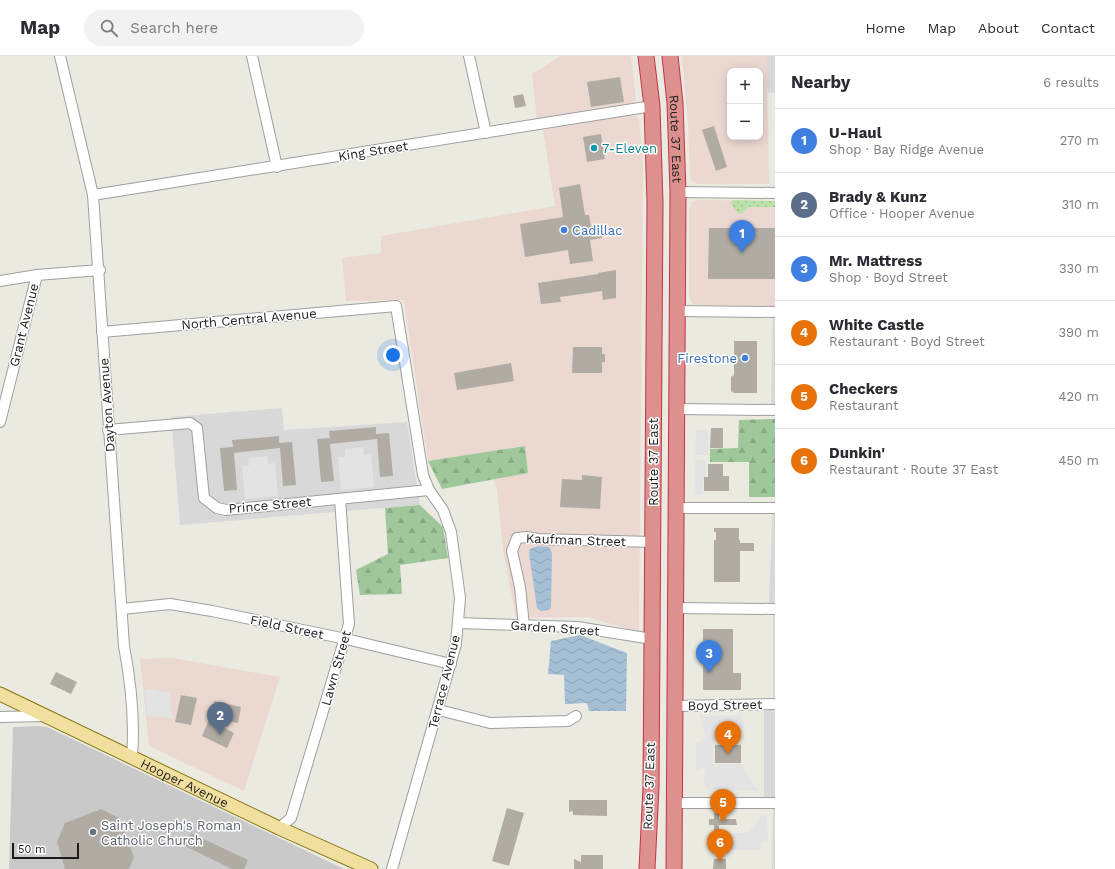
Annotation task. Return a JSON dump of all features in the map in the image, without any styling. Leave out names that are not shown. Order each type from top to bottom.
[{"type":"highway","name":"Route 37 East","points":[[646,56],[652,106],[655,203],[651,787],[647,869]]},
{"type":"highway","name":"Route 37 East","points":[[670,56],[675,103],[678,192],[674,869]]},
{"type":"main road","name":"Hooper Avenue","points":[[0,694],[44,716],[132,756],[279,828],[372,869]]},
{"type":"street","name":"Dayton Avenue","points":[[60,56],[93,195],[100,270],[108,430],[124,646],[132,688],[134,731],[132,756]]},
{"type":"street","points":[[252,56],[277,167]]},
{"type":"street","points":[[469,56],[486,134]]},
{"type":"street","name":"King Street","points":[[93,195],[486,134],[652,106]]},
{"type":"street","points":[[678,192],[775,194]]},
{"type":"street","points":[[0,281],[37,275],[100,270]]},
{"type":"street","name":"Grant Avenue","points":[[0,422],[37,275]]},
{"type":"street","name":"North Central Avenue","points":[[102,332],[396,306]]},
{"type":"street","name":"Terrace Avenue","points":[[392,869],[451,664],[456,644],[460,598],[451,532],[443,510],[429,490],[423,475],[396,306]]},
{"type":"street","points":[[677,311],[775,312]]},
{"type":"street","points":[[676,409],[775,410]]},
{"type":"street","name":"Prince Street","points":[[108,430],[190,423],[197,428],[204,498],[217,508],[226,510],[429,490]]},
{"type":"street","name":"Lawn Street","points":[[279,828],[291,818],[350,624],[340,499]]},
{"type":"street","points":[[677,508],[775,508]]},
{"type":"street","name":"Kaufman Street","points":[[524,626],[520,587],[512,551],[517,538],[527,537],[538,539],[653,542]]},
{"type":"street","name":"Field Street","points":[[122,609],[170,604],[212,611],[346,639],[451,664]]},
{"type":"street","points":[[676,608],[775,608]]},
{"type":"street","name":"Garden Street","points":[[458,623],[577,627],[652,639]]},
{"type":"street","name":"Boyd Street","points":[[675,706],[775,704]]},
{"type":"street","points":[[439,710],[490,723],[568,721],[576,716]]},
{"type":"street","points":[[0,717],[44,716]]},
{"type":"street","points":[[674,803],[775,804]]},
{"type":"shaded area","points":[[559,56],[631,56],[636,100],[633,103],[537,120],[532,74]]},
{"type":"shaded area","points":[[682,56],[767,56],[769,184],[698,184],[692,181],[690,176],[688,123]]},
{"type":"shaded area","points":[[767,56],[775,56],[775,93],[766,92]]},
{"type":"shaded area","points":[[630,115],[639,119],[643,165],[639,632],[587,617],[516,618],[503,549],[497,490],[494,479],[528,473],[524,446],[428,461],[404,300],[346,301],[342,258],[381,253],[381,236],[555,206],[543,130]]},
{"type":"shaded area","points":[[697,200],[775,201],[775,306],[698,305],[692,303],[689,297],[689,209],[692,202]]},
{"type":"shaded area","points":[[773,306],[775,306],[775,415],[771,415]]},
{"type":"shaded area","points":[[282,408],[284,430],[407,422],[420,505],[180,525],[171,417]]},
{"type":"shaded area","points":[[696,430],[708,430],[708,455],[695,455]]},
{"type":"shaded area","points":[[363,447],[364,455],[371,454],[374,487],[341,490],[338,457],[345,457],[345,449]]},
{"type":"shaded area","points":[[267,456],[268,464],[275,463],[278,496],[245,499],[242,466],[249,466],[248,458]]},
{"type":"shaded area","points":[[695,459],[706,460],[706,476],[703,477],[703,494],[695,494]]},
{"type":"shaded area","points":[[773,501],[775,501],[775,869],[772,869],[773,808],[764,796],[764,710],[773,698],[773,612],[769,601]]},
{"type":"shaded area","points":[[172,658],[280,677],[244,791],[149,746],[140,659]]},
{"type":"shaded area","points":[[153,689],[163,692],[170,692],[172,718],[147,716],[145,690]]},
{"type":"shaded area","points":[[741,715],[745,725],[739,740],[714,741],[713,765],[716,768],[719,764],[742,764],[758,791],[707,790],[703,781],[706,771],[703,768],[696,771],[696,743],[704,739],[705,736],[700,716]]},
{"type":"shaded area","points":[[13,727],[47,727],[344,869],[9,869]]},
{"type":"shaded area","points":[[767,814],[768,842],[761,843],[761,850],[713,850],[713,843],[735,833],[746,833],[750,831],[761,815]]},
{"type":"green space","points":[[733,200],[775,201],[775,207],[748,207],[743,213],[738,214],[731,203]]},
{"type":"green space","points":[[775,419],[775,497],[749,497],[749,462],[710,462],[710,449],[738,448],[739,420]]},
{"type":"green space","points":[[525,446],[528,473],[442,489],[428,461]]},
{"type":"green space","points":[[420,505],[443,527],[448,558],[400,565],[402,594],[360,595],[356,570],[388,554],[385,508]]},
{"type":"water","points":[[538,546],[549,547],[552,553],[551,608],[540,611],[537,608],[529,553],[530,549]]},
{"type":"water","points":[[580,635],[627,653],[626,711],[589,711],[587,703],[565,704],[564,675],[548,674],[551,641]]},
{"type":"building","points":[[620,77],[624,102],[591,107],[587,82]]},
{"type":"building","points":[[523,94],[526,106],[515,108],[513,96]]},
{"type":"building","points":[[714,126],[727,167],[716,171],[702,130]]},
{"type":"building","name":"7-Eleven","points":[[601,134],[605,159],[587,162],[583,137]]},
{"type":"building","points":[[580,184],[585,215],[589,215],[591,226],[600,225],[602,238],[590,240],[593,261],[570,264],[568,250],[525,257],[520,224],[563,217],[559,188]]},
{"type":"building","points":[[709,228],[775,228],[775,279],[708,279]]},
{"type":"building","points":[[616,270],[616,298],[603,300],[602,291],[560,297],[561,302],[541,304],[538,283]]},
{"type":"building","name":"Firestone","points":[[734,341],[757,341],[757,393],[734,393],[731,391],[731,377],[734,375]]},
{"type":"building","points":[[573,347],[602,347],[602,354],[605,354],[605,362],[602,362],[602,373],[572,373]]},
{"type":"building","points":[[511,363],[514,381],[457,390],[454,373]]},
{"type":"building","points":[[376,427],[376,434],[389,433],[393,476],[380,477],[377,439],[330,444],[334,481],[321,482],[317,439],[330,438],[329,431]]},
{"type":"building","points":[[711,428],[723,428],[723,448],[710,448]]},
{"type":"building","points":[[279,436],[279,443],[292,442],[296,485],[283,486],[280,448],[234,453],[237,490],[224,491],[220,448],[233,447],[232,440]]},
{"type":"building","points":[[708,464],[723,464],[723,476],[729,476],[729,491],[704,491],[704,477],[708,477]]},
{"type":"building","points":[[582,475],[602,477],[600,509],[560,507],[562,479],[582,480]]},
{"type":"building","points":[[714,528],[739,528],[740,543],[754,543],[754,551],[740,551],[740,582],[714,582],[714,540],[716,540],[716,532],[714,532]]},
{"type":"building","points":[[703,629],[733,629],[733,673],[741,673],[741,690],[703,690]]},
{"type":"building","points":[[56,672],[77,682],[71,694],[50,684]]},
{"type":"building","points":[[181,695],[197,698],[191,725],[175,722]]},
{"type":"building","points":[[214,701],[241,707],[238,723],[210,717]]},
{"type":"building","points":[[209,720],[234,733],[227,748],[202,736]]},
{"type":"building","points":[[715,745],[741,745],[741,763],[715,763]]},
{"type":"building","points":[[569,800],[607,800],[607,816],[573,815],[573,811],[569,812]]},
{"type":"building","points":[[507,808],[524,813],[509,866],[492,861]]},
{"type":"building","name":"Saint Joseph's Roman Catholic Church","points":[[101,809],[119,818],[134,857],[129,869],[65,869],[57,842],[65,823]]},
{"type":"building","points":[[714,813],[719,813],[719,819],[736,819],[737,825],[719,825],[719,831],[714,831],[714,825],[709,825],[709,819],[714,819]]},
{"type":"building","points":[[191,833],[248,860],[244,869],[232,869],[185,846]]},
{"type":"building","points":[[581,855],[603,855],[603,869],[574,869],[574,859],[581,862]]},
{"type":"building","points":[[714,859],[726,859],[726,869],[713,869]]},
{"type":"place","name":"7-Eleven","points":[[594,148]]},
{"type":"place","name":"Cadillac","points":[[564,230]]},
{"type":"place","name":"U-Haul","points":[[742,253]]},
{"type":"place","name":"Firestone","points":[[745,358]]},
{"type":"place","name":"Mr. Mattress","points":[[709,673]]},
{"type":"place","name":"Brady & Kunz","points":[[220,735]]},
{"type":"place","name":"White Castle","points":[[728,754]]},
{"type":"place","name":"Checkers","points":[[723,822]]},
{"type":"place","name":"Saint Joseph's Roman Catholic Church","points":[[93,832]]},
{"type":"place","name":"Dunkin'","points":[[720,862]]}]
